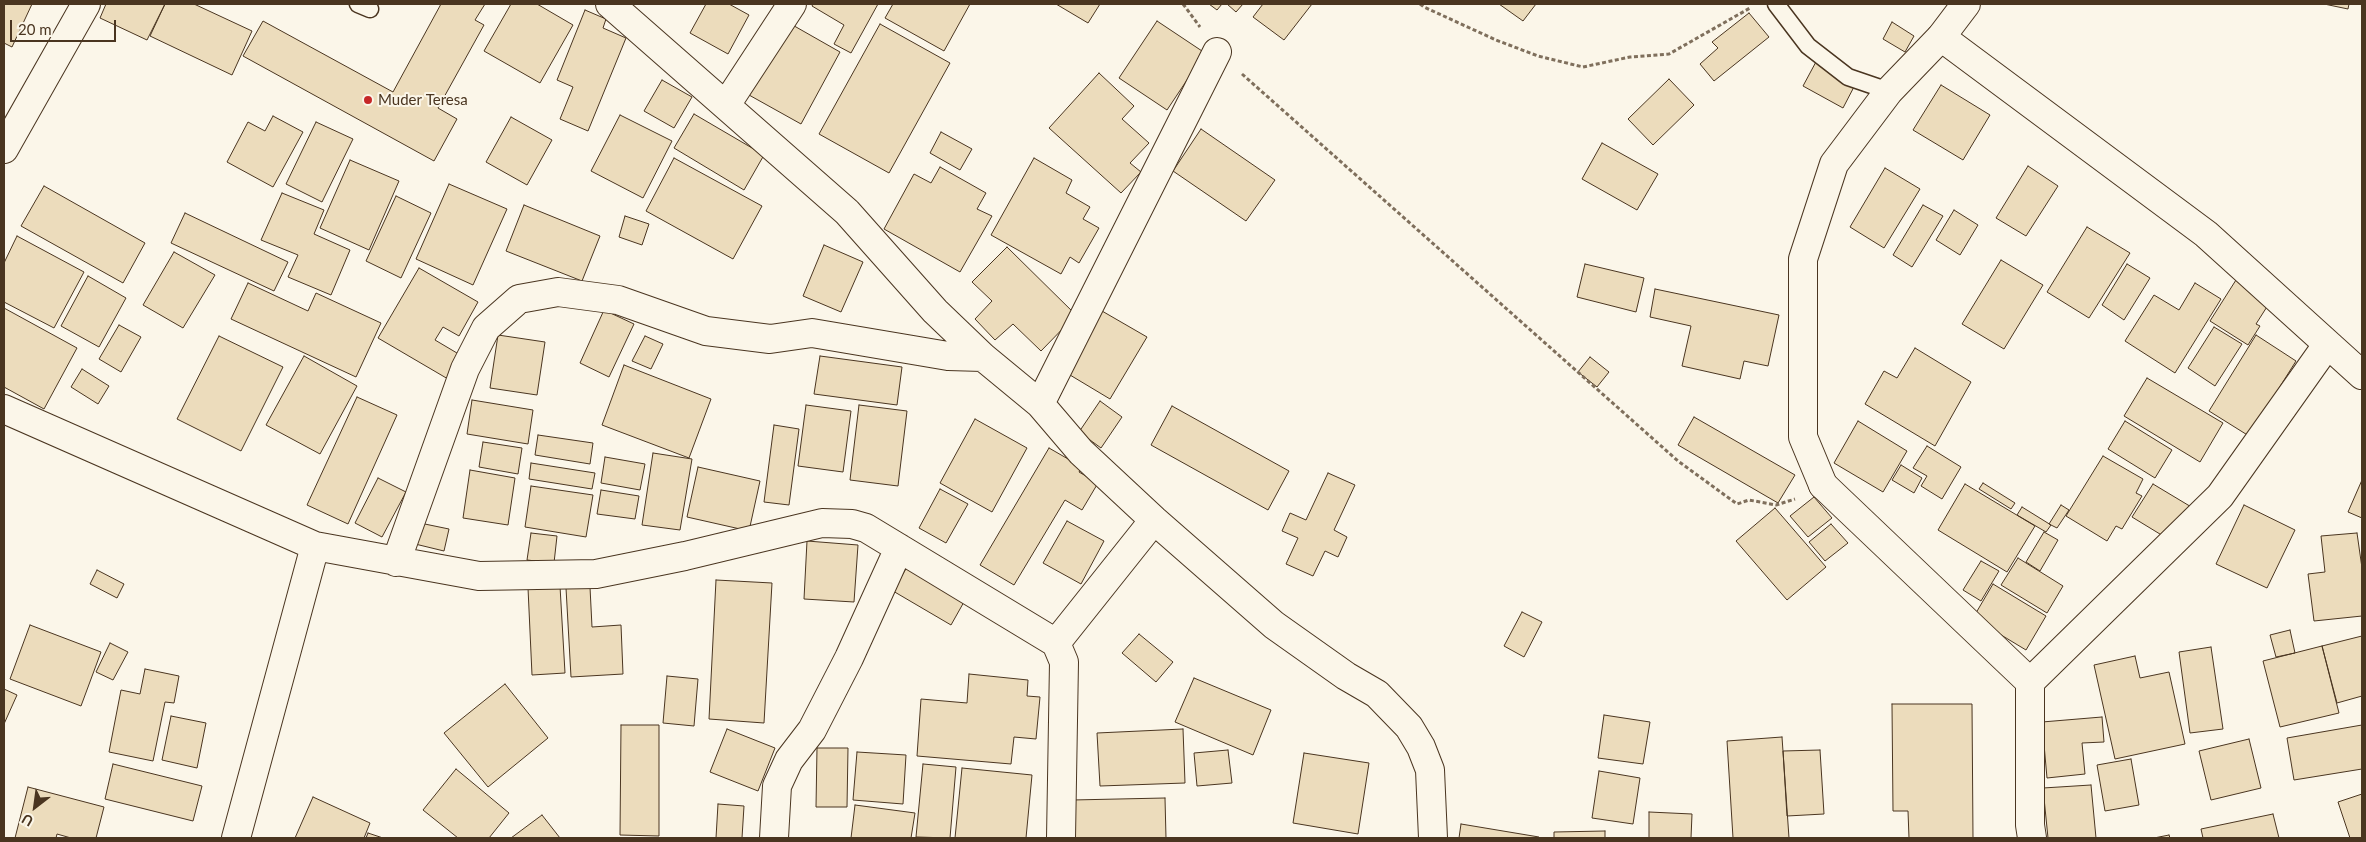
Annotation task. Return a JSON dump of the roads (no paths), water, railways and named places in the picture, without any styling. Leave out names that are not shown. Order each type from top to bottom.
[{"type":"street","points":[[4,149],[86,4]]},
{"type":"street","points":[[610,4],[847,212],[935,311],[1040,404],[1081,452],[1154,520],[1274,625],[1346,676],[1377,694],[1409,727],[1421,747],[1430,770],[1433,838]]},
{"type":"street","points":[[726,105],[792,4]]},
{"type":"street","points":[[1966,4],[1941,37],[1889,91],[1834,164],[1802,259],[1803,437],[1823,485],[2030,682]]},
{"type":"street","points":[[1941,37],[2206,234],[2362,375]]},
{"type":"street","points":[[1040,404],[1217,52]]},
{"type":"street","points":[[396,562],[465,369],[486,328],[519,299],[558,292],[618,300],[706,331],[770,339],[812,334],[948,356],[984,356]]},
{"type":"street","points":[[2032,838],[2030,825],[2030,682],[2220,496],[2327,345]]},
{"type":"street","points":[[4,409],[315,546],[478,576],[596,574],[685,556],[822,523],[852,524],[866,528],[1056,643],[1064,662],[1061,838]]},
{"type":"street","points":[[1056,643],[1154,520]]},
{"type":"street","points":[[236,838],[315,546]]},
{"type":"street","points":[[774,838],[777,786],[789,760],[816,722],[849,658],[899,548]]},
{"type":"lane","points":[[1776,4],[1808,46],[1848,77],[1889,91]]},
{"type":"place","name":"Muder Teresa","points":[[368,100]]}]
